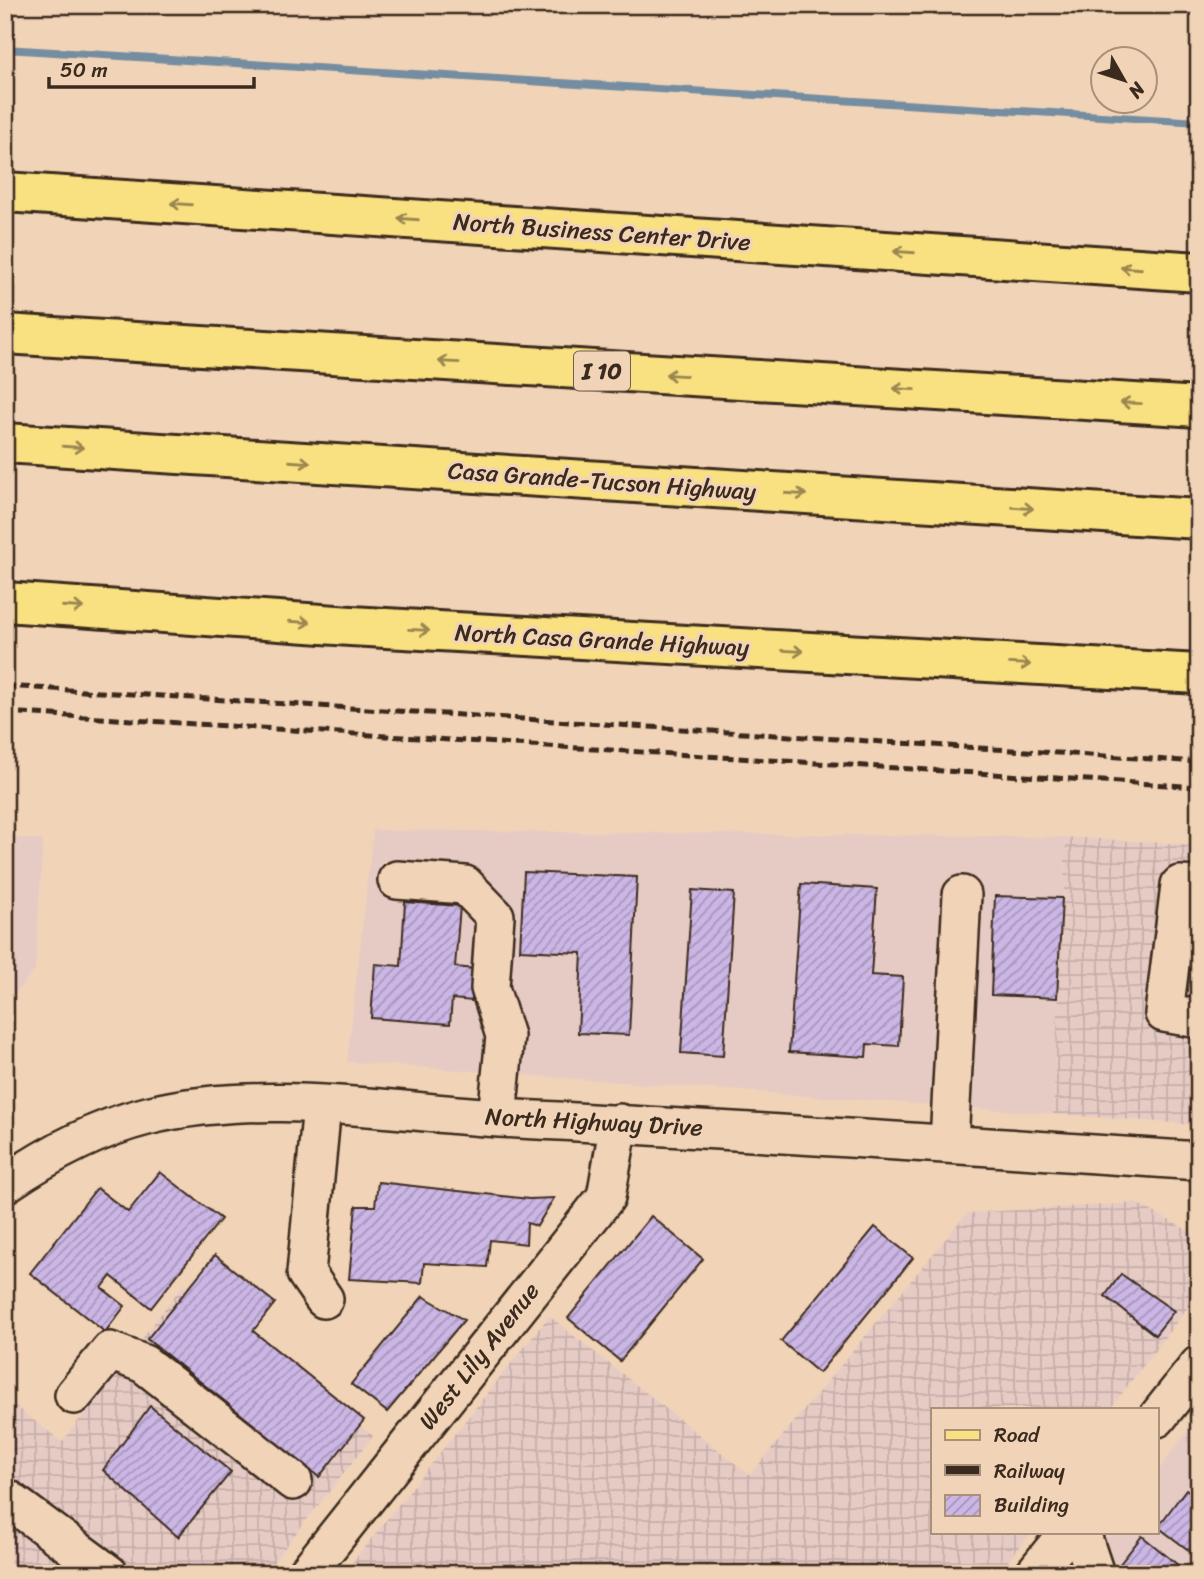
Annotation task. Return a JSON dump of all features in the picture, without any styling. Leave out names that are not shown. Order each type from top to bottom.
[{"type":"main road","name":"North Business Center Drive","points":[[5,192],[1199,272]]},
{"type":"main road","name":"I 10","points":[[5,334],[1199,407]]},
{"type":"main road","name":"Casa Grande-Tucson Highway","points":[[5,443],[1199,519]]},
{"type":"main road","name":"North Casa Grande Highway","points":[[5,602],[365,626],[1199,674]]},
{"type":"street","points":[[397,880],[465,885],[495,916],[490,988],[505,1036],[497,1117]]},
{"type":"street","points":[[1199,886],[1180,885],[1164,1013],[1199,1019]]},
{"type":"street","points":[[948,1143],[962,895]]},
{"type":"street","name":"North Highway Drive","points":[[5,1184],[62,1148],[107,1128],[149,1115],[246,1103],[322,1105],[948,1143],[1199,1161]]},
{"type":"street","points":[[322,1105],[306,1273],[324,1299]]},
{"type":"street","name":"West Lily Avenue","points":[[306,1574],[606,1197],[619,1124]]},
{"type":"street","points":[[74,1395],[110,1351],[144,1364],[293,1482]]},
{"type":"street","points":[[1158,1417],[1193,1386]]},
{"type":"street","points":[[5,1497],[86,1567]]},
{"type":"street","points":[[1034,1574],[1066,1534]]},
{"type":"street","points":[[1082,1534],[1095,1574]]},
{"type":"shaded area","points":[[373,830],[1066,837],[1053,1114],[347,1062]]},
{"type":"shaded area","points":[[5,837],[43,840],[35,970],[5,1005]]},
{"type":"shaded area","points":[[1066,837],[1199,845],[1199,1125],[1053,1114]]},
{"type":"shaded area","points":[[1136,1203],[1199,1236],[1199,1293],[1111,1408],[931,1408],[931,1534],[1030,1534],[998,1574],[343,1574],[549,1316],[750,1475],[967,1213]]},
{"type":"shaded area","points":[[183,1285],[373,1436],[264,1574],[5,1574],[5,1398],[62,1442]]},
{"type":"shaded area","points":[[1199,1416],[1199,1574],[1079,1574],[1109,1534],[1158,1534],[1158,1471]]},
{"type":"building","points":[[524,872],[637,877],[629,1035],[578,1033],[582,953],[520,950]]},
{"type":"building","points":[[801,884],[877,889],[871,975],[903,977],[899,1046],[867,1044],[866,1057],[789,1052]]},
{"type":"building","points":[[692,890],[734,893],[723,1056],[681,1053]]},
{"type":"building","points":[[995,896],[1062,898],[1057,998],[991,995]]},
{"type":"building","points":[[405,902],[460,906],[455,967],[475,969],[472,1001],[452,999],[450,1024],[371,1018],[375,964],[401,966]]},
{"type":"building","points":[[160,1172],[221,1219],[151,1308],[111,1276],[102,1288],[125,1306],[105,1332],[30,1273],[97,1188],[128,1212]]},
{"type":"building","points":[[378,1182],[529,1199],[554,1198],[537,1226],[527,1223],[526,1244],[490,1240],[487,1267],[424,1263],[422,1283],[349,1279],[356,1206],[375,1206]]},
{"type":"building","points":[[651,1216],[703,1259],[620,1361],[568,1318]]},
{"type":"building","points":[[875,1227],[913,1258],[819,1373],[781,1341]]},
{"type":"building","points":[[215,1255],[275,1303],[253,1331],[364,1420],[319,1477],[147,1339]]},
{"type":"building","points":[[1121,1274],[1174,1311],[1155,1335],[1105,1296]]},
{"type":"building","points":[[423,1296],[464,1320],[387,1412],[351,1384]]},
{"type":"building","points":[[150,1406],[231,1472],[178,1537],[103,1470]]},
{"type":"building","points":[[1186,1489],[1199,1498],[1199,1558],[1158,1527]]},
{"type":"building","points":[[1142,1536],[1189,1574],[1112,1574]]},
{"type":"waterway","points":[[5,49],[1199,122]]},
{"type":"railway","points":[[5,686],[1199,762]]},
{"type":"railway","points":[[5,712],[1199,787]]}]
